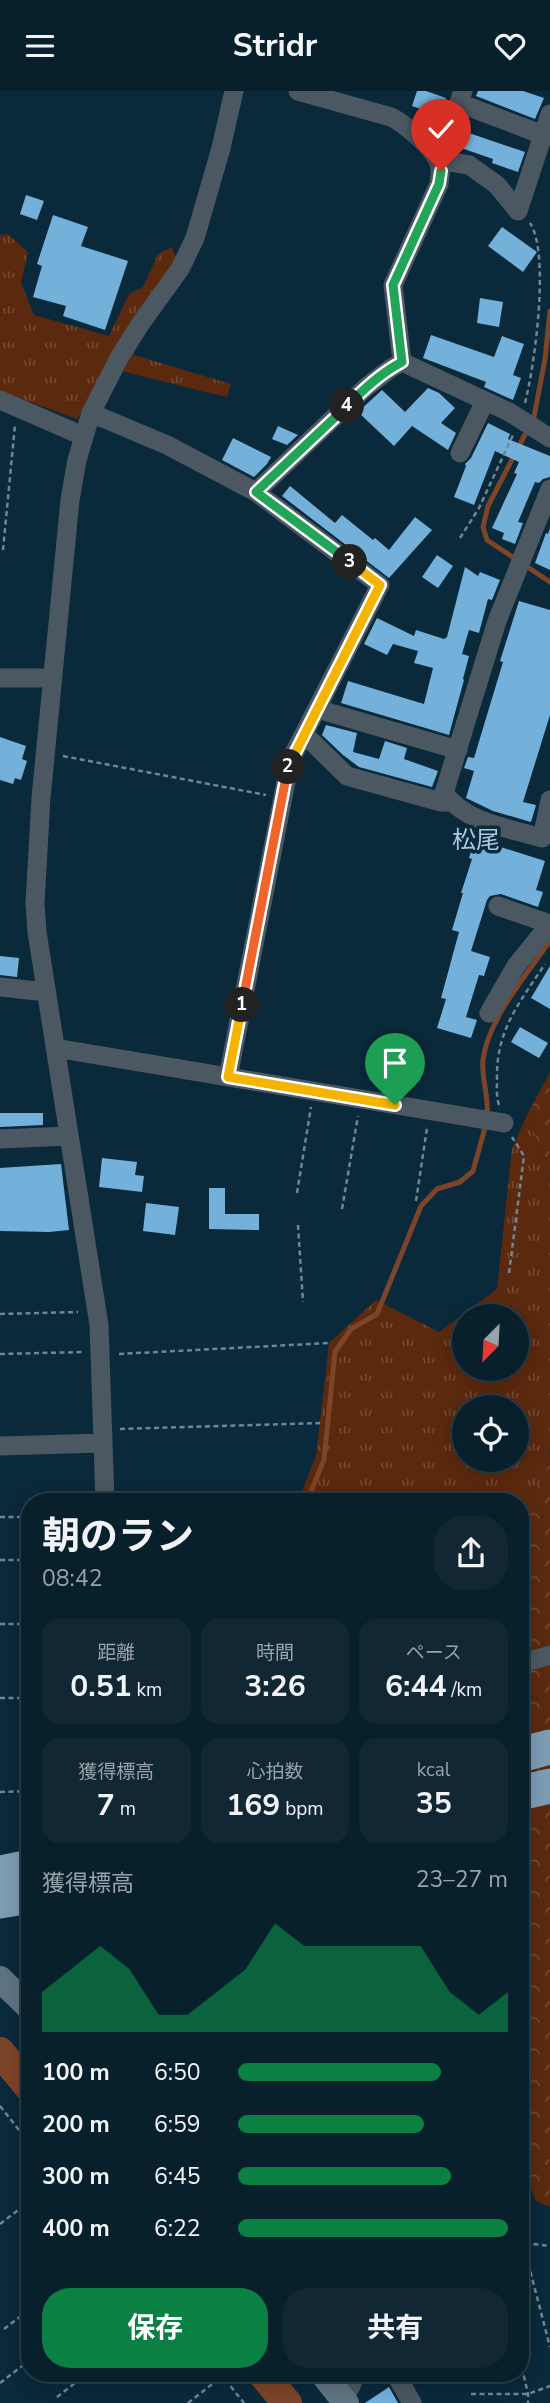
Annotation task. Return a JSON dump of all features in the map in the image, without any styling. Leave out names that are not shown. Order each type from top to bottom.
[{"type":"highway","points":[[529,1753],[550,1747]]},
{"type":"highway","points":[[529,1792],[550,1786]]},
{"type":"highway","points":[[0,1873],[21,1869]]},
{"type":"highway","points":[[0,1901],[21,1898]]},
{"type":"main road","points":[[0,1979],[21,1999]]},
{"type":"main road","points":[[329,2382],[344,2401]]},
{"type":"street","points":[[105,1493],[108,1436],[99,1325],[46,992],[35,904],[41,798],[71,500],[83,436],[91,413],[119,358],[180,269],[195,238],[234,91]]},
{"type":"street","points":[[298,91],[391,117],[402,123],[438,160],[441,171],[439,184],[393,285],[402,362]]},
{"type":"street","points":[[438,160],[461,97],[543,135]]},
{"type":"street","points":[[518,211],[550,114]]},
{"type":"street","points":[[438,160],[469,165],[497,185],[518,211]]},
{"type":"street","points":[[256,492],[365,388],[402,362]]},
{"type":"street","points":[[402,362],[509,412],[544,435]]},
{"type":"street","points":[[0,400],[83,436]]},
{"type":"street","points":[[460,453],[485,401]]},
{"type":"street","points":[[91,413],[167,445],[256,492],[380,585],[290,761],[228,1077]]},
{"type":"street","points":[[550,489],[497,621],[444,793],[465,814],[546,839],[550,800]]},
{"type":"street","points":[[0,678],[53,678]]},
{"type":"street","points":[[317,709],[458,750]]},
{"type":"street","points":[[304,734],[347,776],[441,802],[451,802]]},
{"type":"street","points":[[489,1013],[516,966],[550,924],[498,906]]},
{"type":"street","points":[[0,987],[46,992]]},
{"type":"street","points":[[55,1048],[492,1121]]},
{"type":"street","points":[[0,1139],[68,1136]]},
{"type":"street","points":[[0,1446],[108,1436]]},
{"type":"street","points":[[529,1661],[550,1655]]},
{"type":"street","points":[[344,2401],[353,2382]]},
{"type":"street","points":[[400,2382],[412,2403]]},
{"type":"path","points":[[460,538],[479,508],[520,420],[537,356],[545,260],[537,230],[518,211]]},
{"type":"path","points":[[3,550],[15,425]]},
{"type":"path","points":[[60,755],[270,795]]},
{"type":"path","points":[[297,1193],[312,1098]]},
{"type":"path","points":[[342,1209],[360,1106]]},
{"type":"path","points":[[415,1201],[428,1118]]},
{"type":"path","points":[[298,1225],[303,1302]]},
{"type":"path","points":[[0,1314],[88,1312]]},
{"type":"path","points":[[112,1355],[329,1343]]},
{"type":"path","points":[[0,1354],[90,1352]]},
{"type":"path","points":[[108,1436],[320,1423]]},
{"type":"path","points":[[0,1517],[21,1517]]},
{"type":"path","points":[[0,1560],[21,1560]]},
{"type":"path","points":[[0,1624],[21,1624]]},
{"type":"path","points":[[0,1698],[21,1698]]},
{"type":"path","points":[[0,1792],[21,1791]]},
{"type":"path","points":[[0,2106],[21,2133]]},
{"type":"path","points":[[0,2224],[21,2208]]},
{"type":"path","points":[[529,2245],[550,2246]]},
{"type":"path","points":[[529,2268],[550,2347]]},
{"type":"path","points":[[4,2329],[21,2316]]},
{"type":"path","points":[[0,2383],[21,2367]]},
{"type":"path","points":[[57,2397],[76,2382]]},
{"type":"path","points":[[188,2403],[215,2382]]},
{"type":"path","points":[[227,2382],[244,2403]]},
{"type":"path","points":[[525,2382],[528,2403]]},
{"type":"path","points":[[471,2394],[528,2394],[550,2386]]},
{"type":"green space","points":[[8,234],[28,252],[21,283],[34,315],[109,336],[129,294],[143,287],[158,254],[172,247],[178,262],[136,320],[134,355],[231,384],[227,397],[109,368],[77,419],[0,391],[0,235]]},
{"type":"green space","points":[[550,1072],[550,1185],[528,1113]]},
{"type":"green space","points":[[528,1113],[550,1185],[550,1450],[545,1478],[527,1493],[301,1493],[316,1456],[329,1343],[376,1300],[439,1332],[452,1322],[452,1381],[529,1381],[529,1304],[477,1304],[497,1289],[512,1149]]},
{"type":"green space","points":[[550,1450],[550,2207],[536,2201],[529,2184],[529,1493],[527,1493],[545,1478]]},
{"type":"building","points":[[417,91],[426,91],[446,98],[440,116],[412,106]]},
{"type":"building","points":[[478,91],[523,91],[544,98],[535,119],[476,96]]},
{"type":"building","points":[[466,132],[525,152],[518,172],[492,163],[493,159],[461,148]]},
{"type":"building","points":[[26,195],[44,201],[37,220],[20,214]]},
{"type":"building","points":[[53,215],[88,227],[81,246],[128,261],[105,330],[63,316],[66,306],[33,297],[42,266],[37,264]]},
{"type":"building","points":[[502,227],[537,252],[523,272],[488,246]]},
{"type":"building","points":[[480,298],[503,302],[499,327],[477,323]]},
{"type":"building","points":[[431,335],[494,357],[502,336],[524,344],[513,375],[521,378],[513,400],[484,387],[486,382],[423,358]]},
{"type":"building","points":[[428,388],[439,393],[455,408],[441,423],[456,433],[448,450],[412,426],[394,446],[358,412],[382,390],[405,412]]},
{"type":"building","points":[[488,423],[510,434],[508,439],[550,456],[550,477],[539,483],[535,482],[518,522],[523,523],[515,544],[502,539],[504,533],[492,528],[517,474],[514,473],[519,462],[495,451],[474,505],[454,497],[465,464],[471,458]]},
{"type":"building","points":[[278,426],[298,435],[287,445],[272,439]]},
{"type":"building","points":[[233,438],[271,457],[254,477],[222,460]]},
{"type":"building","points":[[290,486],[335,523],[342,515],[389,550],[415,517],[432,530],[389,578],[282,496]]},
{"type":"building","points":[[550,528],[550,570],[535,563]]},
{"type":"building","points":[[437,555],[453,566],[438,588],[422,577]]},
{"type":"building","points":[[465,567],[478,576],[480,572],[500,580],[492,600],[488,599],[479,633],[469,630],[462,654],[469,656],[449,735],[341,703],[348,681],[424,704],[433,668],[414,663],[418,651],[393,644],[387,655],[364,644],[377,618],[414,636],[416,630],[444,639],[447,637]]},
{"type":"building","points":[[519,601],[550,610],[550,715],[523,802],[536,805],[531,822],[493,811],[466,798],[474,771],[464,768],[468,757],[474,758]]},
{"type":"building","points":[[326,725],[357,733],[353,752],[379,759],[385,741],[407,748],[404,759],[438,771],[432,787],[359,767],[322,735]]},
{"type":"building","points":[[0,737],[26,746],[22,759],[27,761],[21,780],[15,778],[13,784],[0,780]]},
{"type":"building","points":[[475,839],[545,861],[536,890],[543,892],[538,907],[501,894],[490,896],[487,900],[471,951],[490,957],[484,976],[479,975],[466,1017],[477,1020],[471,1038],[437,1028],[446,999],[441,998],[459,932],[452,930]]},
{"type":"building","points":[[0,956],[19,958],[17,977],[0,975]]},
{"type":"building","points":[[550,966],[550,1009],[531,998]]},
{"type":"building","points":[[520,1027],[548,1043],[539,1058],[511,1042]]},
{"type":"building","points":[[0,1113],[43,1113],[43,1125],[0,1127]]},
{"type":"building","points":[[102,1158],[137,1162],[135,1175],[144,1176],[142,1192],[99,1187]]},
{"type":"building","points":[[61,1164],[69,1230],[0,1231],[0,1168]]},
{"type":"building","points":[[209,1188],[225,1188],[225,1214],[259,1214],[259,1230],[209,1229]]},
{"type":"building","points":[[146,1203],[179,1207],[175,1235],[143,1231]]},
{"type":"building","points":[[389,2387],[398,2403],[365,2403]]},
{"type":"waterway","points":[[550,311],[545,359],[534,417],[488,506],[483,527],[487,540],[550,582]]},
{"type":"waterway","points":[[487,1114],[483,1067],[486,1044],[500,1013],[550,941]]},
{"type":"waterway","points":[[310,1493],[324,1460],[335,1352],[351,1329],[377,1314],[421,1206],[437,1189],[460,1182],[473,1171],[486,1124]]},
{"type":"waterway","points":[[0,2052],[21,2077]]},
{"type":"waterway","points":[[270,2382],[287,2403]]},
{"type":"district","name":"松尾","points":[[476,840]]},
{"type":"route","points":[[395,1105],[228,1077],[290,761],[380,585],[256,492],[365,388],[402,362],[393,285],[439,184],[441,171]]}]
